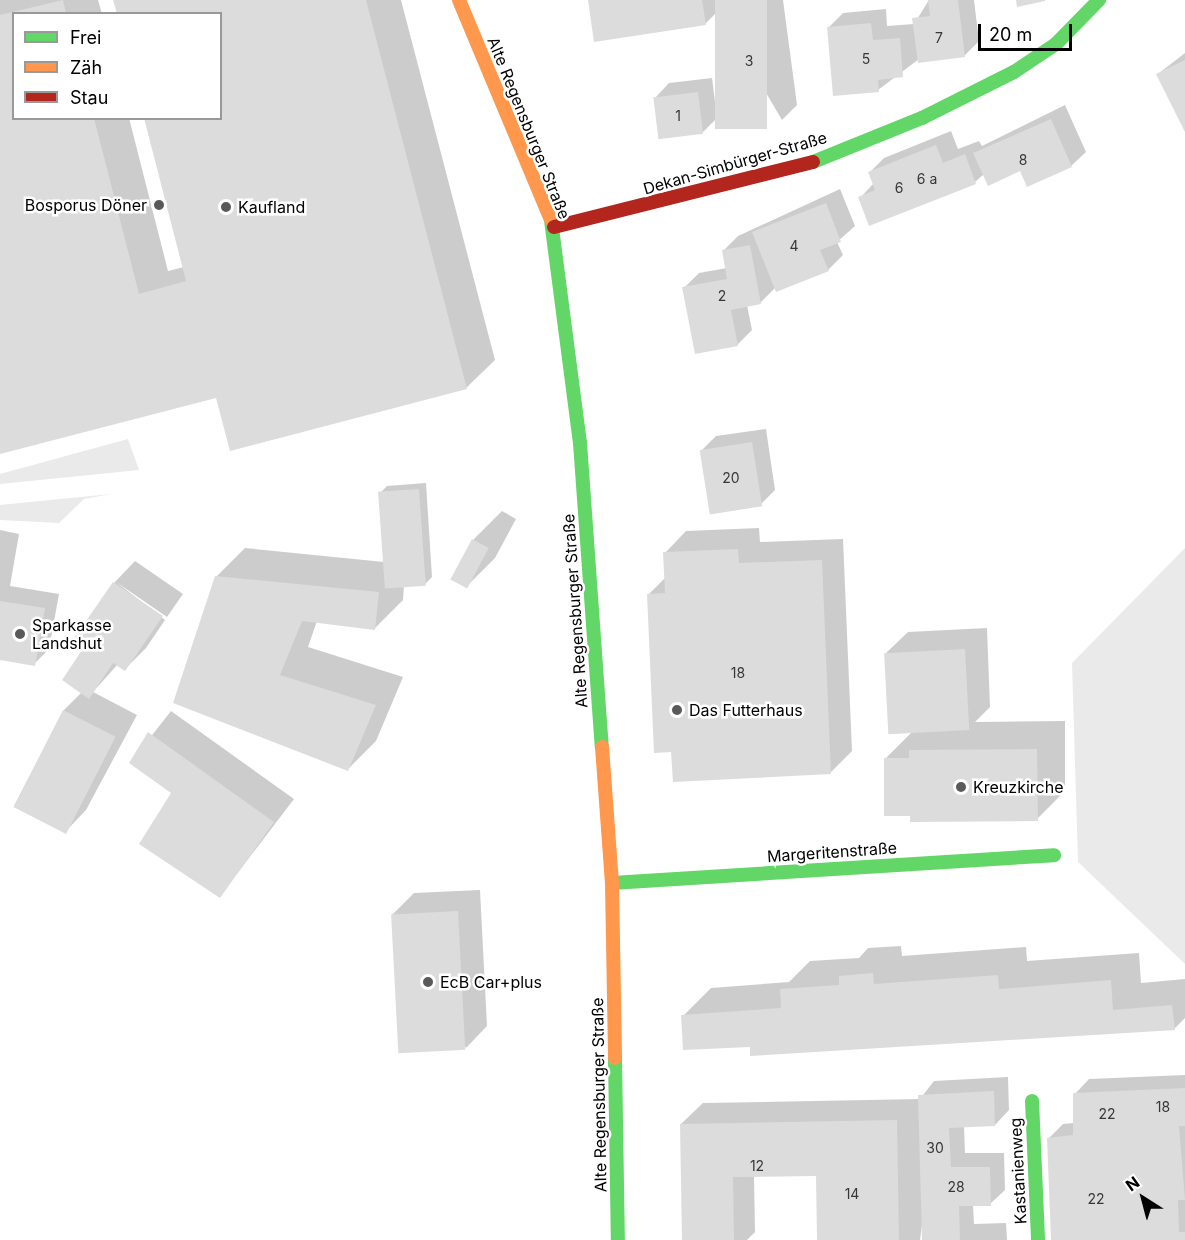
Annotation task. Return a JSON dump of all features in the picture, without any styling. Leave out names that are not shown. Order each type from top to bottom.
[{"type":"street","name":"Alte Regensburger Straße","points":[[459,0],[554,227],[580,443],[612,883],[618,1240]]},
{"type":"street","name":"Dekan-Simbürger-Straße","points":[[554,227],[816,160],[922,118],[1039,55],[1084,20],[1099,0]]},
{"type":"street","name":"Margeritenstraße","points":[[612,883],[1054,855]]},
{"type":"street","name":"Kastanienweg","points":[[1032,1101],[1038,1240]]},
{"type":"shaded area","points":[[128,439],[139,470],[0,484],[0,474]]},
{"type":"shaded area","points":[[111,494],[84,499],[59,523],[0,520],[0,505]]},
{"type":"shaded area","points":[[1185,548],[1185,964],[1078,862],[1072,663]]},
{"type":"building","points":[[63,0],[66,12],[13,12]]},
{"type":"building","points":[[113,0],[366,0],[467,389],[230,451],[216,398],[0,454],[0,15],[12,12],[12,120],[95,120],[139,294],[186,281],[145,120],[222,120],[222,12],[116,12]]},
{"type":"building","points":[[588,0],[702,0],[706,25],[594,42]]},
{"type":"building","points":[[715,0],[767,0],[767,129],[715,129]]},
{"type":"building","points":[[928,0],[958,0],[965,57],[918,63],[912,18],[930,16]]},
{"type":"building","points":[[1016,0],[1045,0],[1045,1],[1017,7]]},
{"type":"building","points":[[871,23],[873,40],[900,38],[903,77],[878,80],[879,92],[833,96],[827,27]]},
{"type":"building","points":[[1185,60],[1185,132],[1156,74]]},
{"type":"building","points":[[698,92],[703,134],[658,139],[653,97]]},
{"type":"building","points":[[1051,119],[1072,167],[1027,187],[1020,171],[988,186],[973,153]]},
{"type":"building","points":[[936,145],[943,163],[965,154],[976,184],[869,226],[858,197],[875,190],[868,172]]},
{"type":"building","points":[[826,203],[841,242],[820,250],[829,271],[776,292],[752,232]]},
{"type":"building","points":[[750,245],[761,304],[731,310],[738,346],[695,354],[682,287],[727,279],[722,250]]},
{"type":"building","points":[[752,442],[762,506],[710,514],[700,450]]},
{"type":"building","points":[[419,489],[426,586],[385,589],[378,492]]},
{"type":"building","points":[[472,539],[489,548],[467,589],[450,580]]},
{"type":"building","points":[[738,549],[739,563],[822,560],[831,774],[673,782],[671,752],[654,753],[647,594],[665,593],[663,552]]},
{"type":"building","points":[[215,576],[379,592],[375,630],[302,621],[280,675],[376,705],[348,771],[173,703]]},
{"type":"building","points":[[113,582],[163,616],[125,671],[113,663],[89,699],[62,680],[86,644],[75,637]]},
{"type":"building","name":"Sparkasse Landshut","points":[[0,601],[45,608],[35,666],[0,660]]},
{"type":"building","points":[[965,649],[969,730],[888,734],[884,653]]},
{"type":"building","points":[[63,710],[116,737],[66,834],[14,807]]},
{"type":"building","points":[[148,732],[274,822],[220,898],[139,844],[171,793],[129,763]]},
{"type":"building","name":"Kreuzkirche","points":[[1037,749],[1038,821],[910,822],[910,816],[884,816],[884,758],[909,758],[909,750]]},
{"type":"building","name":"EcB Car+plus","points":[[458,911],[465,1050],[398,1053],[391,915]]},
{"type":"building","points":[[873,973],[874,984],[998,975],[999,989],[1111,980],[1113,1010],[1172,1005],[1175,1030],[750,1056],[750,1047],[683,1050],[681,1015],[781,1008],[780,989],[839,985],[839,976]]},
{"type":"building","points":[[1185,1088],[1185,1126],[1179,1126],[1185,1200],[1178,1200],[1179,1232],[1185,1232],[1185,1240],[1051,1240],[1047,1138],[1073,1135],[1073,1093]]},
{"type":"building","points":[[994,1091],[995,1126],[949,1128],[951,1167],[990,1167],[991,1206],[959,1206],[960,1240],[922,1240],[918,1095]]},
{"type":"building","points":[[897,1120],[899,1240],[817,1240],[816,1176],[733,1177],[734,1240],[682,1240],[680,1124]]},
{"type":"traffic: fast","points":[[813,162],[922,118],[1014,72],[1056,44],[1099,0]]},
{"type":"traffic: fast","points":[[551,220],[580,443],[602,747]]},
{"type":"traffic: fast","points":[[612,883],[1054,855]]},
{"type":"traffic: fast","points":[[615,1058],[618,1240]]},
{"type":"traffic: fast","points":[[1032,1101],[1038,1240]]},
{"type":"traffic: slow","points":[[459,0],[551,220]]},
{"type":"traffic: slow","points":[[602,747],[612,883],[615,1058]]},
{"type":"traffic: jam","points":[[554,227],[813,162]]},
{"type":"place","name":"Bosporus Döner","points":[[159,205]]},
{"type":"place","name":"Kaufland","points":[[226,207]]},
{"type":"place","name":"Sparkasse Landshut","points":[[20,634]]},
{"type":"place","name":"Das Futterhaus","points":[[677,710]]},
{"type":"place","name":"Kreuzkirche","points":[[961,787]]},
{"type":"place","name":"EcB Car+plus","points":[[428,982]]}]
